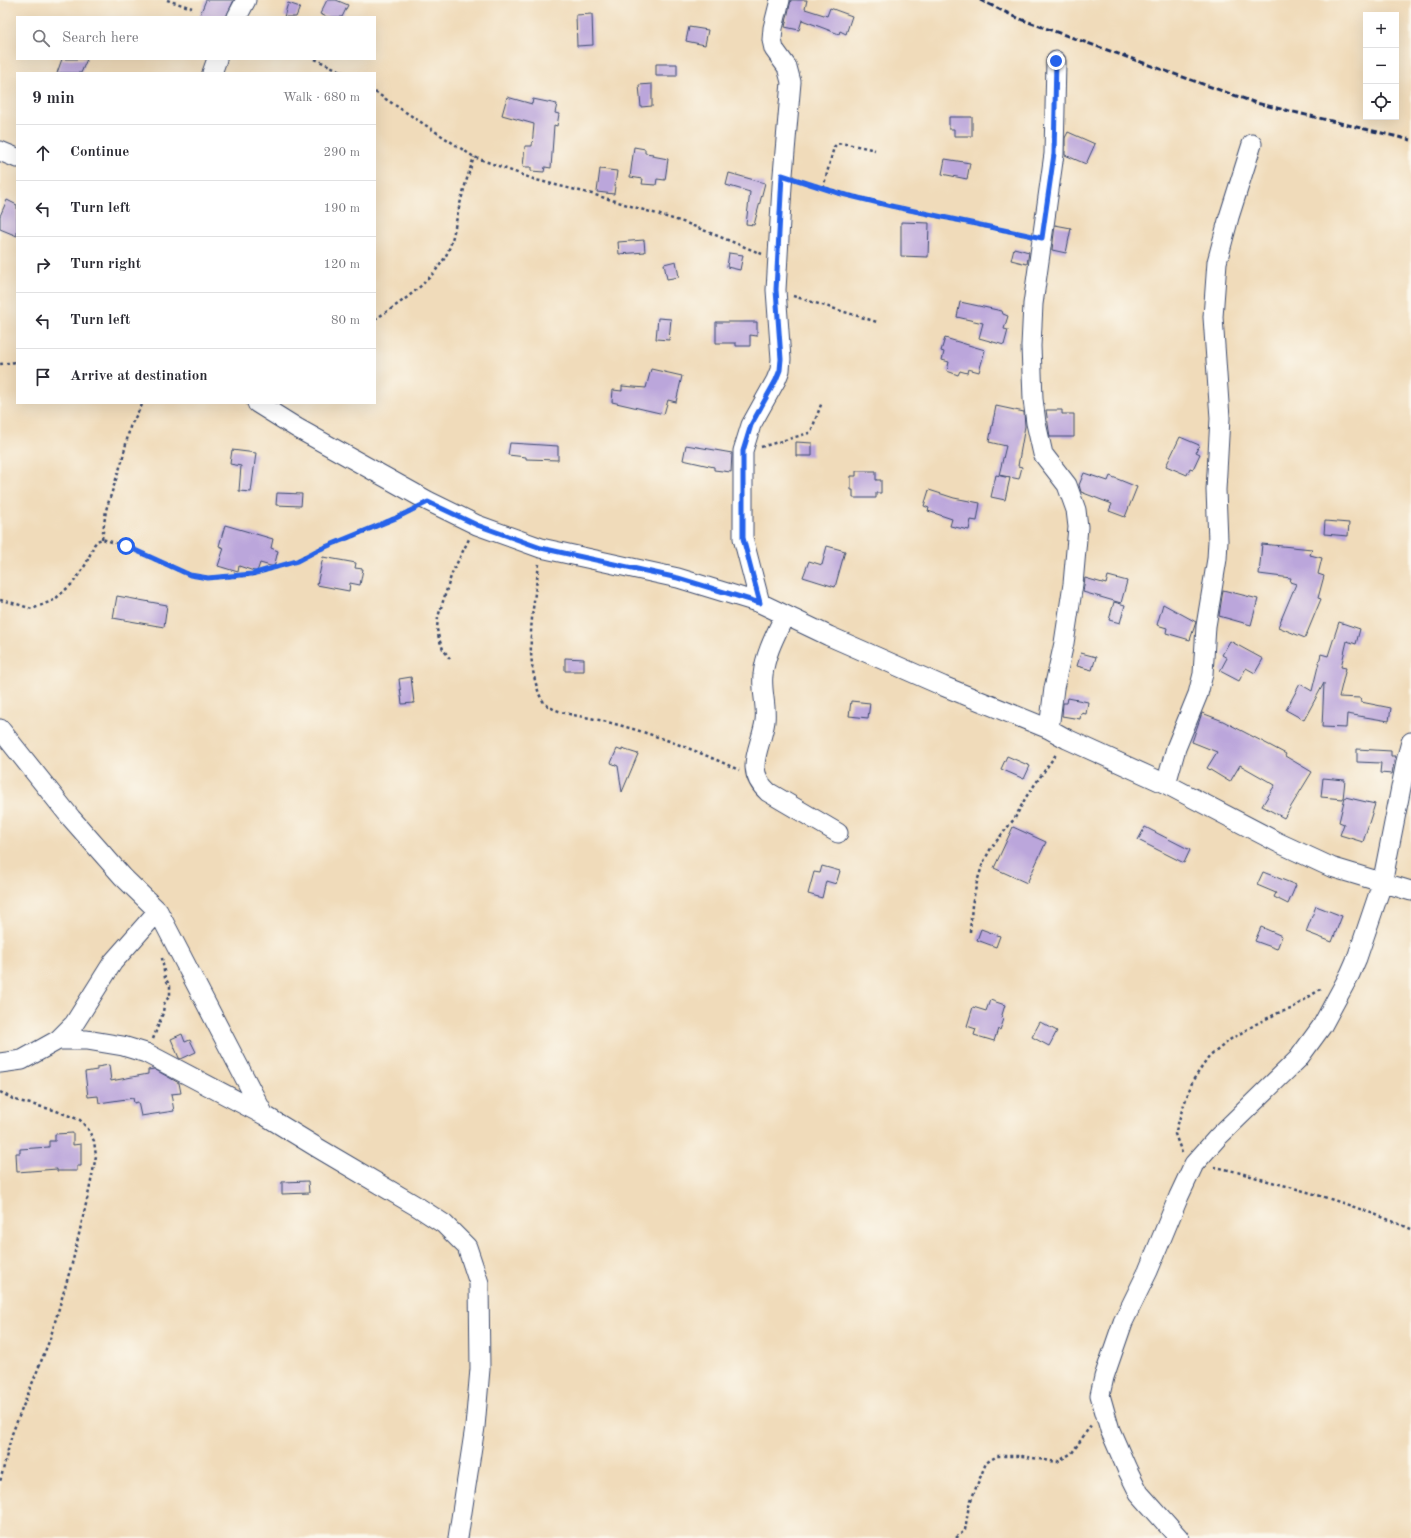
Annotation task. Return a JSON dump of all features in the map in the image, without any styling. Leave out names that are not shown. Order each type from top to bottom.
[{"type":"street","points":[[238,16],[246,0]]},
{"type":"street","points":[[760,603],[743,538],[743,451],[751,425],[776,380],[780,370],[781,359],[776,290],[782,175],[791,82],[787,67],[774,49],[772,40],[773,28],[780,0]]},
{"type":"street","points":[[212,72],[217,60]]},
{"type":"street","points":[[1049,729],[1054,688],[1064,643],[1073,584],[1078,527],[1076,510],[1067,486],[1043,454],[1036,423],[1033,398],[1031,346],[1033,304],[1054,154],[1056,61]]},
{"type":"street","points":[[1166,784],[1176,748],[1198,694],[1203,674],[1206,626],[1217,559],[1218,541],[1216,490],[1220,418],[1213,316],[1217,262],[1252,144]]},
{"type":"street","points":[[0,151],[16,158]]},
{"type":"street","points":[[259,404],[297,428],[428,502],[477,525],[541,548],[678,578],[760,603],[829,636],[943,686],[1049,729],[1067,739],[1166,784],[1279,843],[1325,864],[1382,884],[1411,891]]},
{"type":"street","points":[[784,615],[766,657],[762,676],[765,721],[756,756],[756,777],[760,785],[768,792],[838,833]]},
{"type":"street","points":[[0,729],[71,818],[123,877],[158,912],[264,1115]]},
{"type":"street","points":[[1179,1538],[1138,1492],[1110,1430],[1100,1395],[1104,1377],[1123,1322],[1148,1271],[1194,1164],[1218,1137],[1298,1059],[1322,1026],[1357,958],[1382,884],[1411,742]]},
{"type":"street","points":[[0,1063],[22,1060],[58,1040],[74,1024],[113,962],[158,912]]},
{"type":"street","points":[[58,1040],[87,1040],[123,1046],[146,1053],[264,1115],[418,1207],[444,1224],[467,1247],[479,1283],[480,1369],[475,1427],[458,1538]]},
{"type":"path","points":[[167,0],[192,8]]},
{"type":"path","points":[[317,60],[344,72]]},
{"type":"path","points":[[376,93],[474,157],[536,180],[592,194],[686,223],[778,260]]},
{"type":"path","points":[[823,188],[834,147],[837,144],[844,143],[875,150]]},
{"type":"path","points":[[376,318],[405,299],[428,279],[444,259],[451,243],[460,204],[474,157]]},
{"type":"path","points":[[782,175],[823,188],[891,206],[1042,238]]},
{"type":"path","points":[[776,290],[877,322]]},
{"type":"path","points":[[0,364],[16,362]]},
{"type":"path","points":[[743,451],[809,433],[812,429],[822,402]]},
{"type":"path","points":[[102,539],[106,510],[122,460],[130,427],[142,404]]},
{"type":"path","points":[[0,600],[32,609],[54,600],[73,583],[86,564],[94,545],[97,541],[102,539],[126,546],[190,575],[208,578],[252,574],[297,561],[318,550],[396,518],[428,502]]},
{"type":"path","points":[[450,659],[443,649],[439,639],[437,629],[438,617],[452,573],[477,525]]},
{"type":"path","points":[[541,548],[530,640],[532,670],[543,703],[567,714],[619,724],[694,749],[756,777]]},
{"type":"path","points":[[970,932],[972,906],[983,863],[991,848],[1015,818],[1026,797],[1067,739]]},
{"type":"path","points":[[151,1044],[163,1013],[164,1004],[170,995],[170,986],[165,978],[162,951]]},
{"type":"path","points":[[1326,986],[1291,1010],[1278,1013],[1256,1024],[1209,1058],[1193,1080],[1182,1110],[1175,1134],[1180,1151],[1194,1164],[1220,1168],[1291,1187],[1385,1217],[1411,1229]]},
{"type":"path","points":[[0,1092],[14,1100],[54,1110],[80,1120],[88,1129],[94,1141],[96,1156],[73,1260],[50,1339],[12,1434],[0,1482]]},
{"type":"path","points":[[956,1538],[965,1530],[969,1505],[986,1463],[997,1456],[1022,1456],[1057,1462],[1072,1453],[1091,1423]]},
{"type":"building","points":[[206,0],[234,0],[226,16],[199,16]]},
{"type":"building","points":[[327,0],[336,0],[348,5],[342,16],[325,16],[320,14]]},
{"type":"building","points":[[791,0],[807,0],[805,9],[827,16],[830,8],[852,16],[846,34],[840,31],[839,34],[802,20],[799,30],[785,27]]},
{"type":"building","points":[[288,3],[300,7],[296,16],[284,16]]},
{"type":"building","points":[[592,14],[593,45],[577,46],[576,15]]},
{"type":"building","points":[[689,27],[708,30],[705,45],[686,41]]},
{"type":"building","points":[[62,60],[87,60],[81,72],[57,72]]},
{"type":"building","points":[[656,64],[677,64],[677,76],[656,76]]},
{"type":"building","points":[[652,84],[652,106],[641,107],[639,85]]},
{"type":"building","points":[[507,97],[532,104],[533,99],[557,104],[555,113],[559,114],[557,126],[554,125],[551,168],[545,167],[544,172],[531,171],[531,167],[523,167],[525,146],[532,146],[534,124],[502,115]]},
{"type":"building","points":[[949,117],[972,117],[972,136],[954,136],[954,129],[949,129]]},
{"type":"building","points":[[1068,132],[1095,144],[1086,164],[1065,155],[1065,138]]},
{"type":"building","points":[[634,147],[645,149],[645,153],[653,154],[652,156],[668,159],[665,180],[657,179],[656,185],[642,184],[643,179],[630,177]]},
{"type":"building","points":[[945,159],[970,163],[967,179],[942,174]]},
{"type":"building","points":[[600,169],[617,171],[614,194],[597,192]]},
{"type":"building","points":[[729,173],[765,183],[754,225],[746,224],[750,192],[726,185]]},
{"type":"building","points":[[7,200],[16,204],[16,236],[0,229],[0,216]]},
{"type":"building","points":[[901,222],[929,223],[928,257],[901,256]]},
{"type":"building","points":[[1055,225],[1071,228],[1066,253],[1052,250]]},
{"type":"building","points":[[644,240],[645,252],[619,254],[618,242]]},
{"type":"building","points":[[1014,248],[1029,252],[1027,264],[1011,260]]},
{"type":"building","points":[[729,253],[743,255],[740,270],[727,267]]},
{"type":"building","points":[[676,261],[679,277],[667,279],[664,264]]},
{"type":"building","points":[[960,302],[1002,311],[1003,314],[1008,316],[1004,329],[1008,330],[1004,345],[979,338],[983,323],[957,317]]},
{"type":"building","points":[[658,318],[671,319],[669,340],[656,339]]},
{"type":"building","points":[[716,322],[757,322],[757,336],[750,335],[750,346],[736,346],[736,343],[716,343]]},
{"type":"building","points":[[945,338],[985,350],[979,372],[968,369],[967,373],[960,371],[958,375],[947,371],[949,362],[942,360],[944,352],[941,351]]},
{"type":"building","points":[[651,369],[682,376],[676,402],[668,400],[664,414],[612,402],[613,390],[622,391],[622,386],[646,388]]},
{"type":"building","points":[[996,406],[1024,412],[1025,426],[1018,466],[1022,467],[1019,479],[999,475],[1006,446],[989,442]]},
{"type":"building","points":[[1046,410],[1062,410],[1062,414],[1074,414],[1074,437],[1050,437]]},
{"type":"building","points":[[1180,437],[1199,445],[1196,452],[1200,454],[1193,469],[1190,468],[1187,475],[1166,466]]},
{"type":"building","points":[[796,442],[812,443],[812,456],[796,456]]},
{"type":"building","points":[[510,443],[558,446],[558,460],[526,459],[526,457],[508,455]]},
{"type":"building","points":[[686,445],[732,453],[731,472],[714,470],[714,467],[683,460]]},
{"type":"building","points":[[232,450],[256,453],[251,492],[239,491],[241,466],[230,464]]},
{"type":"building","points":[[856,471],[876,471],[876,480],[881,480],[881,493],[876,493],[876,498],[853,498],[853,490],[851,490],[851,476],[856,476]]},
{"type":"building","points":[[1084,473],[1108,481],[1110,476],[1137,487],[1125,517],[1109,511],[1112,504],[1081,492],[1079,485]]},
{"type":"building","points":[[996,475],[1010,478],[1005,500],[991,497]]},
{"type":"building","points":[[929,490],[954,498],[980,503],[977,521],[971,520],[969,530],[950,526],[952,519],[928,511],[929,508],[924,506]]},
{"type":"building","points":[[277,493],[302,494],[301,506],[276,505]]},
{"type":"building","points":[[1325,521],[1349,523],[1348,536],[1324,534]]},
{"type":"building","points":[[225,525],[273,539],[271,548],[278,551],[274,567],[260,563],[257,572],[239,566],[238,572],[218,566],[224,548],[219,546]]},
{"type":"building","points":[[1262,544],[1312,549],[1310,555],[1322,558],[1318,574],[1324,576],[1318,598],[1321,599],[1305,638],[1278,627],[1296,584],[1290,582],[1291,578],[1259,574]]},
{"type":"building","points":[[827,546],[845,551],[835,587],[803,577],[809,561],[822,565]]},
{"type":"building","points":[[323,557],[356,563],[355,568],[363,569],[360,585],[350,583],[349,591],[317,585]]},
{"type":"building","points":[[1108,576],[1127,581],[1121,603],[1083,592],[1085,578],[1106,584]]},
{"type":"building","points":[[1223,590],[1258,599],[1251,625],[1219,616]]},
{"type":"building","points":[[117,596],[167,605],[164,627],[113,618]]},
{"type":"building","points":[[1114,602],[1125,605],[1120,623],[1109,620]]},
{"type":"building","points":[[1163,604],[1196,622],[1190,640],[1166,633],[1167,628],[1157,625]]},
{"type":"building","points":[[1339,622],[1360,629],[1356,644],[1347,641],[1341,667],[1346,668],[1339,697],[1360,698],[1361,702],[1391,708],[1389,721],[1347,714],[1346,728],[1322,727],[1324,683],[1304,720],[1286,710],[1300,684],[1312,691],[1321,654],[1328,656]]},
{"type":"building","points":[[1230,641],[1263,659],[1255,673],[1246,668],[1239,681],[1220,671],[1227,658],[1222,655]]},
{"type":"building","points":[[1081,653],[1096,657],[1092,670],[1077,666]]},
{"type":"building","points":[[565,658],[584,659],[584,671],[565,671]]},
{"type":"building","points":[[411,677],[414,703],[402,704],[399,679]]},
{"type":"building","points":[[1068,698],[1088,702],[1086,714],[1081,713],[1080,719],[1062,716],[1063,703],[1067,703]]},
{"type":"building","points":[[851,701],[870,703],[868,718],[849,716]]},
{"type":"building","points":[[1202,713],[1223,721],[1286,754],[1285,756],[1312,772],[1284,818],[1262,806],[1275,785],[1240,765],[1230,782],[1207,768],[1217,752],[1192,742]]},
{"type":"building","points":[[617,749],[638,754],[622,792],[618,766],[611,763]]},
{"type":"building","points":[[1357,749],[1391,751],[1391,756],[1395,756],[1392,774],[1380,773],[1381,763],[1357,762]]},
{"type":"building","points":[[1007,756],[1030,766],[1024,779],[1001,769]]},
{"type":"building","points":[[1323,778],[1345,780],[1343,799],[1321,797]]},
{"type":"building","points":[[1345,797],[1375,804],[1363,842],[1340,835],[1344,824],[1339,822]]},
{"type":"building","points":[[1013,827],[1046,842],[1027,883],[994,868]]},
{"type":"building","points":[[1145,827],[1190,850],[1184,863],[1138,840]]},
{"type":"building","points":[[822,866],[840,871],[836,884],[826,881],[822,898],[808,894],[814,872],[820,873]]},
{"type":"building","points":[[1263,872],[1296,885],[1288,904],[1274,897],[1276,893],[1257,885]]},
{"type":"building","points":[[1316,906],[1342,916],[1332,942],[1306,932]]},
{"type":"building","points":[[1261,927],[1282,936],[1277,949],[1255,941]]},
{"type":"building","points":[[981,929],[1000,936],[996,947],[977,940]]},
{"type":"building","points":[[990,1000],[1005,1005],[1001,1018],[1004,1019],[1000,1030],[998,1029],[994,1041],[974,1035],[976,1029],[967,1026],[973,1007],[986,1011]]},
{"type":"building","points":[[1040,1022],[1057,1031],[1049,1046],[1032,1037]]},
{"type":"building","points":[[182,1034],[185,1042],[190,1040],[196,1052],[181,1059],[179,1058],[171,1039]]},
{"type":"building","points":[[109,1065],[111,1081],[148,1074],[148,1070],[154,1069],[179,1083],[181,1093],[171,1094],[174,1111],[141,1116],[138,1102],[134,1103],[133,1098],[99,1103],[98,1096],[88,1097],[85,1072],[97,1070],[97,1067]]},
{"type":"building","points":[[73,1133],[73,1145],[81,1144],[81,1166],[77,1166],[77,1171],[57,1171],[57,1169],[17,1172],[16,1153],[20,1153],[20,1149],[49,1147],[49,1141],[55,1141],[55,1134]]},
{"type":"building","points":[[308,1181],[309,1193],[282,1194],[282,1182]]},
{"type":"railway","points":[[980,0],[1020,19],[1256,103],[1411,140]]},
{"type":"route","points":[[126,546],[171,568],[190,575],[208,578],[252,574],[274,569],[297,561],[318,550],[361,534],[428,502],[477,525],[541,548],[678,578],[760,603],[743,538],[743,451],[751,425],[780,370],[781,359],[776,290],[782,175],[838,193],[891,206],[1042,238],[1054,154],[1056,61]]}]
